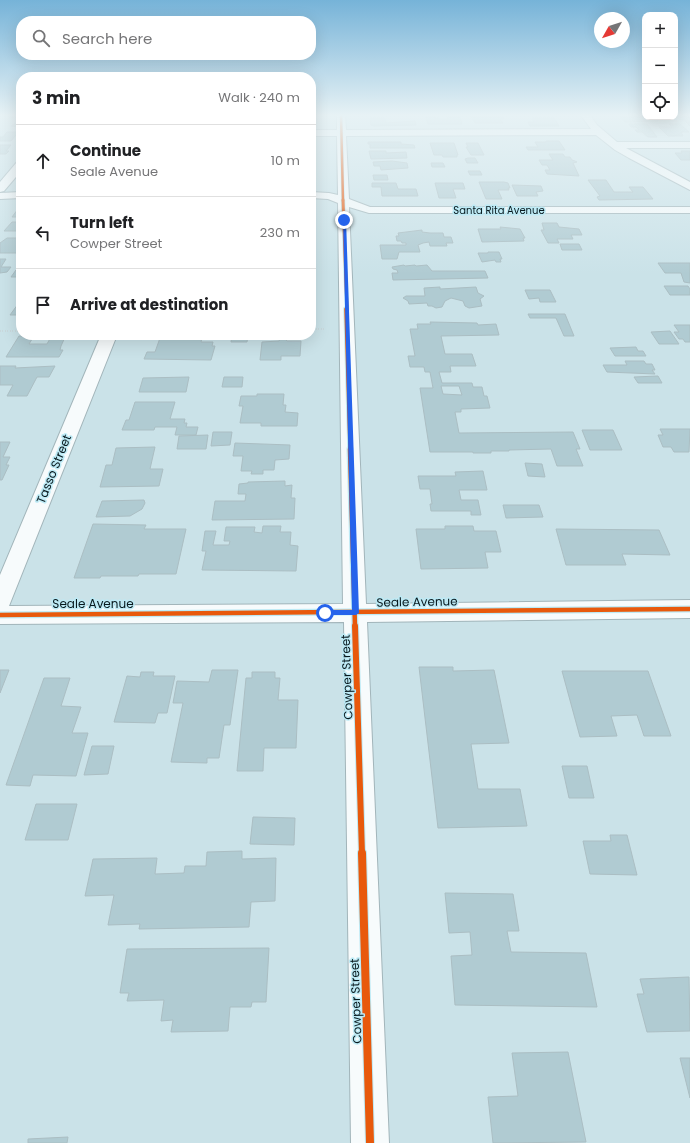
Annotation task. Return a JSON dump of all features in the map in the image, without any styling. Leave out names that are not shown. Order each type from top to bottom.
[{"type":"street","name":"Cowper Street","points":[[343,167],[370,1143]]},
{"type":"street","points":[[655,167],[690,187]]},
{"type":"street","points":[[0,189],[16,170]]},
{"type":"street","points":[[0,196],[16,195]]},
{"type":"street","name":"Santa Rita Avenue","points":[[316,195],[325,195],[369,210],[690,210]]},
{"type":"street","name":"Tasso Street","points":[[0,602],[106,340]]},
{"type":"street","name":"Seale Avenue","points":[[0,615],[690,609]]},
{"type":"path","points":[[0,331],[16,331]]},
{"type":"building","points":[[380,167],[408,168],[381,170]]},
{"type":"building","points":[[548,167],[575,167],[579,176],[547,174],[545,170],[550,170]]},
{"type":"building","points":[[468,171],[480,171],[482,175],[470,175]]},
{"type":"building","points":[[373,175],[387,175],[388,180],[374,180]]},
{"type":"building","points":[[588,180],[606,180],[614,192],[633,192],[629,187],[643,187],[653,199],[599,200],[597,197],[600,196]]},
{"type":"building","points":[[479,182],[504,182],[508,183],[510,188],[508,188],[509,190],[498,190],[502,199],[486,199]]},
{"type":"building","points":[[372,183],[396,183],[398,189],[416,189],[418,196],[382,196],[381,187],[372,187]]},
{"type":"building","points":[[435,183],[463,183],[465,189],[453,189],[456,198],[439,198]]},
{"type":"building","points":[[512,185],[541,186],[543,191],[536,192],[538,196],[517,196]]},
{"type":"building","points":[[16,212],[16,217],[12,217]]},
{"type":"building","points":[[12,222],[16,222],[16,231],[4,231]]},
{"type":"building","points":[[542,223],[557,223],[559,227],[579,229],[582,235],[571,235],[573,239],[557,239],[559,243],[548,243],[541,230],[544,230]]},
{"type":"building","points":[[500,227],[520,229],[525,238],[523,238],[524,241],[482,242],[478,229],[501,229]]},
{"type":"building","points":[[422,230],[422,232],[443,233],[444,237],[451,237],[453,243],[446,243],[447,246],[430,246],[429,242],[423,243],[418,245],[420,252],[399,252],[397,259],[382,259],[380,245],[406,245],[406,243],[397,241],[396,236],[399,236],[398,233]]},
{"type":"building","points":[[7,238],[16,238],[16,253],[0,253],[0,243]]},
{"type":"building","points":[[560,244],[579,244],[582,250],[562,250]]},
{"type":"building","points":[[499,252],[502,259],[500,259],[501,262],[496,262],[495,260],[482,262],[478,253]]},
{"type":"building","points":[[0,259],[6,259],[1,267],[11,267],[7,272],[0,273]]},
{"type":"building","points":[[658,263],[690,263],[690,283],[684,282],[681,273],[665,273]]},
{"type":"building","points":[[404,265],[427,265],[432,271],[485,271],[488,278],[393,280],[392,273],[398,273],[397,270],[393,269],[392,267]]},
{"type":"building","points":[[16,270],[16,277],[11,277]]},
{"type":"building","points":[[664,286],[688,286],[690,289],[690,295],[670,295]]},
{"type":"building","points":[[440,287],[440,289],[476,287],[478,293],[484,296],[480,299],[482,306],[469,308],[465,306],[463,301],[451,298],[445,301],[442,307],[436,308],[428,306],[427,303],[409,304],[408,301],[403,298],[406,296],[425,296],[424,288]]},
{"type":"building","points":[[525,290],[550,290],[556,302],[540,302],[539,298],[529,299]]},
{"type":"building","points":[[16,307],[16,315],[10,315]]},
{"type":"building","points":[[528,314],[565,314],[574,336],[564,336],[556,318],[530,318]]},
{"type":"building","points":[[430,322],[477,323],[478,325],[496,324],[499,335],[441,336],[445,354],[472,354],[476,366],[450,366],[451,372],[439,372],[442,383],[472,383],[473,387],[482,387],[484,396],[487,396],[490,408],[461,409],[461,412],[455,412],[459,433],[573,432],[580,449],[576,449],[583,466],[557,466],[551,449],[491,451],[491,453],[430,452],[420,388],[433,388],[430,372],[425,372],[424,367],[410,367],[408,356],[415,356],[410,329],[418,329],[417,324],[431,324]],"holes":[[[441,386],[459,386],[462,395],[443,394]]]},
{"type":"building","points":[[674,325],[690,325],[690,342],[685,342],[683,339],[679,339],[674,332],[679,332]]},
{"type":"building","points":[[670,331],[679,344],[659,344],[651,332]]},
{"type":"building","points":[[17,340],[32,340],[29,344],[47,344],[49,340],[64,340],[60,350],[63,350],[59,357],[6,357]]},
{"type":"building","points":[[159,340],[202,340],[201,342],[213,342],[212,346],[215,346],[211,360],[144,359],[147,352],[155,352]]},
{"type":"building","points":[[231,340],[247,340],[247,342],[231,342]]},
{"type":"building","points":[[301,341],[300,356],[281,356],[281,360],[260,360],[262,342]]},
{"type":"building","points":[[636,347],[638,351],[643,351],[646,356],[615,356],[610,348]]},
{"type":"building","points":[[625,361],[644,361],[646,364],[652,364],[655,370],[652,370],[655,374],[607,372],[603,365],[627,365]]},
{"type":"building","points":[[0,366],[16,366],[15,368],[55,366],[49,377],[37,377],[27,396],[7,396],[13,385],[0,385]]},
{"type":"building","points":[[658,376],[662,383],[638,383],[634,377]]},
{"type":"building","points":[[189,377],[186,392],[139,392],[143,378]]},
{"type":"building","points":[[224,377],[243,377],[242,387],[222,387]]},
{"type":"building","points":[[257,394],[284,394],[283,405],[286,405],[285,412],[298,413],[297,426],[261,426],[261,423],[240,423],[243,406],[239,406],[241,396],[257,396]]},
{"type":"building","points":[[135,402],[175,402],[170,419],[185,419],[184,423],[187,423],[186,427],[198,427],[196,435],[175,435],[177,427],[155,427],[154,430],[122,430],[126,420],[129,420]]},
{"type":"building","points":[[660,429],[690,429],[689,452],[674,452],[671,447],[663,447],[658,435],[663,435]]},
{"type":"building","points":[[582,430],[613,430],[622,450],[590,450]]},
{"type":"building","points":[[213,432],[232,432],[230,445],[211,446]]},
{"type":"building","points":[[208,435],[206,449],[177,449],[179,436]]},
{"type":"building","points":[[0,442],[10,442],[3,457],[10,457],[6,465],[9,465],[2,480],[0,480]]},
{"type":"building","points":[[235,443],[290,445],[289,459],[275,460],[274,470],[263,470],[263,474],[251,474],[252,471],[241,471],[243,456],[233,456]]},
{"type":"building","points":[[155,447],[150,469],[163,469],[159,486],[100,487],[106,465],[112,465],[116,448]]},
{"type":"building","points":[[525,463],[542,464],[545,477],[528,476]]},
{"type":"building","points":[[483,471],[487,490],[459,490],[461,500],[478,500],[481,515],[471,515],[471,511],[431,511],[430,504],[432,504],[430,489],[420,489],[418,476],[456,476],[455,472]]},
{"type":"building","points":[[285,481],[285,486],[292,485],[291,498],[295,498],[294,519],[212,520],[215,501],[245,501],[246,494],[238,494],[239,484],[248,482]]},
{"type":"building","points":[[144,500],[145,503],[142,509],[130,516],[96,517],[102,501]]},
{"type":"building","points":[[503,505],[539,505],[543,517],[506,518]]},
{"type":"building","points":[[93,524],[146,525],[144,529],[186,529],[176,574],[139,574],[138,576],[74,578]]},
{"type":"building","points":[[263,526],[281,526],[280,532],[291,532],[290,545],[298,546],[296,571],[202,570],[206,551],[202,551],[205,531],[216,531],[213,545],[229,545],[230,541],[224,541],[226,527],[255,527],[254,532],[262,533]]},
{"type":"building","points":[[445,526],[473,526],[474,531],[496,531],[501,552],[485,552],[488,568],[421,569],[416,529],[445,529]]},
{"type":"building","points":[[556,529],[659,530],[670,555],[622,554],[626,565],[566,565]]},
{"type":"building","points":[[419,667],[453,667],[453,671],[494,670],[509,743],[471,744],[478,789],[520,789],[527,826],[438,828]]},
{"type":"building","points":[[0,670],[9,670],[0,693]]},
{"type":"building","points":[[212,670],[238,670],[230,725],[224,725],[219,758],[207,758],[207,763],[171,762],[183,703],[173,703],[177,681],[209,682]]},
{"type":"building","points":[[562,671],[648,671],[671,736],[644,736],[637,715],[611,716],[617,736],[580,737]]},
{"type":"building","points":[[141,672],[154,672],[153,676],[175,676],[167,713],[158,713],[155,723],[114,722],[127,676],[140,677]]},
{"type":"building","points":[[252,672],[275,672],[275,678],[280,678],[278,700],[298,700],[296,748],[264,748],[263,771],[237,771],[246,678],[252,678]]},
{"type":"building","points":[[44,678],[70,678],[61,706],[81,707],[72,733],[88,733],[76,776],[33,775],[30,786],[6,785]]},
{"type":"building","points":[[92,746],[114,746],[108,774],[84,775]]},
{"type":"building","points":[[562,766],[587,766],[594,798],[569,798]]},
{"type":"building","points":[[36,804],[77,804],[68,840],[25,840]]},
{"type":"building","points":[[253,817],[295,818],[294,845],[250,844]]},
{"type":"building","points":[[610,835],[627,835],[637,875],[590,874],[583,841],[611,841]]},
{"type":"building","points":[[242,851],[242,859],[276,858],[275,901],[251,902],[249,927],[139,929],[140,924],[108,925],[114,895],[85,896],[93,859],[157,858],[155,874],[184,873],[185,866],[206,866],[207,852]]},
{"type":"building","points":[[445,893],[513,894],[519,931],[507,931],[511,952],[586,953],[597,1007],[455,1005],[451,956],[472,955],[470,932],[449,933]]},
{"type":"building","points":[[269,948],[266,1002],[252,1002],[251,1007],[230,1007],[228,1031],[171,1032],[173,1020],[161,1021],[164,1000],[127,1001],[129,993],[120,993],[127,949]]},
{"type":"building","points":[[689,977],[690,1031],[647,1032],[637,994],[644,994],[640,979]]},
{"type":"building","points":[[568,1052],[586,1142],[493,1143],[488,1097],[518,1096],[512,1053]]},
{"type":"building","points":[[680,1058],[690,1058],[690,1098]]},
{"type":"building","points":[[68,1137],[67,1143],[28,1143],[28,1139]]},
{"type":"cycle path","points":[[343,167],[370,1143]]},
{"type":"cycle path","points":[[0,615],[690,609]]},
{"type":"route","points":[[325,613],[356,613],[344,220]]}]
